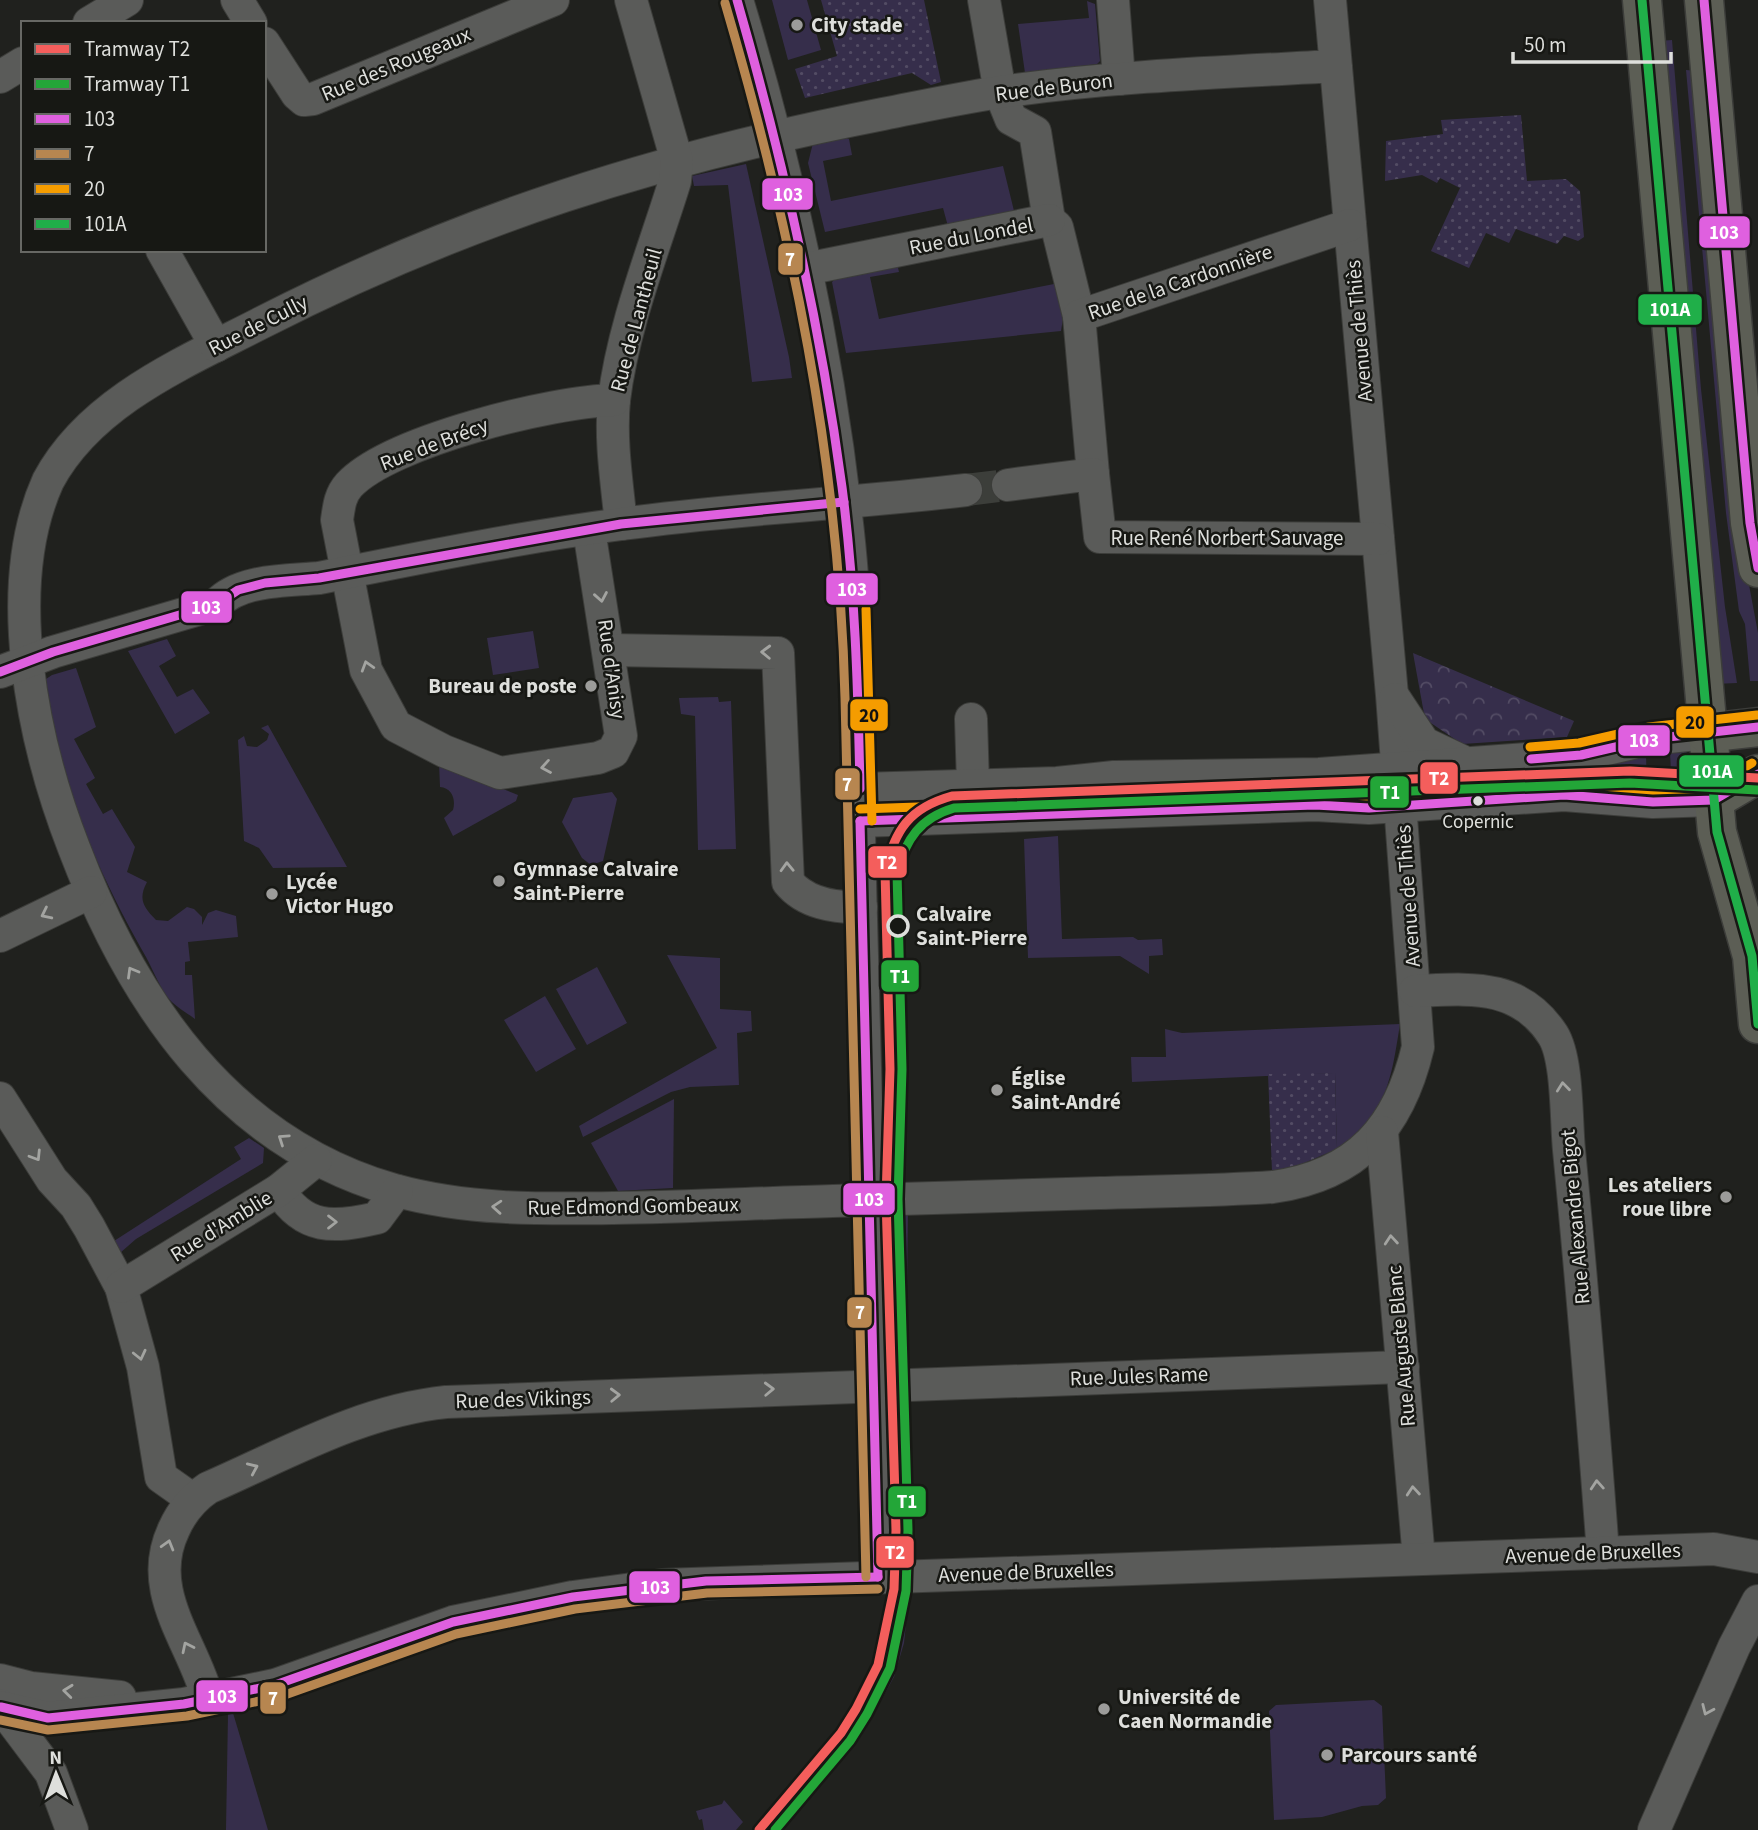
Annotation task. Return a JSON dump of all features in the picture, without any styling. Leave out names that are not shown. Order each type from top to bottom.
[{"type":"main road","points":[[1642,0],[1692,528],[1706,733],[1721,848],[1752,956],[1758,1024]]},
{"type":"main road","points":[[1704,0],[1750,523],[1758,568]]},
{"type":"main road","points":[[1706,733],[1758,727]]},
{"type":"main road","points":[[1714,800],[1758,774]]},
{"type":"street","points":[[92,21],[127,0]]},
{"type":"street","points":[[237,0],[250,21]]},
{"type":"street","name":"Rue des Rougeaux","points":[[266,46],[303,100],[313,99],[553,0]]},
{"type":"street","points":[[631,0],[677,161]]},
{"type":"street","points":[[737,0],[775,136],[806,269],[832,412],[844,502],[856,636],[878,1577]]},
{"type":"street","points":[[984,0],[1000,92],[1011,119],[1035,132],[1052,114],[1052,86]]},
{"type":"street","points":[[1113,0],[1119,79]]},
{"type":"street","name":"Avenue de Thiès","points":[[870,1200],[1273,1186],[1304,1181],[1333,1170],[1382,1132],[1404,1097],[1418,1047],[1415,991],[1402,806],[1330,0]]},
{"type":"street","points":[[0,77],[21,64]]},
{"type":"street","name":"Rue de Buron","points":[[775,136],[1000,92],[1119,79],[1336,66]]},
{"type":"street","name":"Rue du Londel","points":[[806,269],[1049,220],[1035,132]]},
{"type":"street","name":"Rue de Cully","points":[[12,668],[12,578],[30,534],[39,502],[54,472],[75,441],[122,400],[216,346],[369,270],[478,224],[573,190],[775,136]]},
{"type":"street","name":"Rue de Lantheuil","points":[[621,524],[615,466],[614,400],[626,343],[675,181],[677,161]]},
{"type":"street","points":[[1049,220],[1057,227],[1079,316]]},
{"type":"street","name":"Rue de la Cardonnière","points":[[1093,474],[1079,316],[1350,225]]},
{"type":"street","points":[[163,252],[216,346]]},
{"type":"street","name":"Rue de Brécy","points":[[333,576],[340,499],[347,486],[365,471],[474,426],[554,408],[614,400]]},
{"type":"street","points":[[1008,485],[1093,474]]},
{"type":"street","name":"Rue René Norbert Sauvage","points":[[1093,474],[1100,537],[1378,539]]},
{"type":"street","points":[[12,668],[217,604],[225,595],[259,585],[333,576],[621,524],[844,502],[862,503],[966,490]]},
{"type":"street","name":"Rue d'Anisy","points":[[333,576],[366,670],[396,726],[444,751],[500,773],[597,758],[613,752],[621,737],[610,650],[589,530]]},
{"type":"street","points":[[610,650],[778,653],[788,882],[795,891],[811,899],[843,907],[861,907]]},
{"type":"street","name":"Rue Edmond Gombeaux","points":[[12,668],[29,702],[38,743],[57,803],[91,892],[136,978],[166,1024],[213,1084],[262,1125],[316,1160],[397,1191],[454,1204],[501,1208],[870,1200]]},
{"type":"street","points":[[1392,695],[1424,743],[1467,763]]},
{"type":"street","points":[[971,719],[973,784]]},
{"type":"street","points":[[860,789],[1057,783],[1114,777],[1319,774],[1580,755],[1650,739],[1706,733]]},
{"type":"street","points":[[860,821],[1315,805],[1402,806],[1564,795],[1653,802],[1714,800]]},
{"type":"street","points":[[0,936],[91,892]]},
{"type":"street","name":"Rue Alexandre Bigot","points":[[1415,991],[1492,991],[1528,1010],[1554,1037],[1560,1062],[1570,1157],[1602,1553]]},
{"type":"street","points":[[0,1098],[52,1180],[83,1217],[121,1287],[143,1367],[161,1477],[192,1499],[166,1549],[164,1581],[170,1610],[204,1682],[196,1701]]},
{"type":"street","name":"Rue Auguste Blanc","points":[[1382,1132],[1419,1559]]},
{"type":"street","name":"Rue d'Amblie","points":[[121,1287],[279,1190],[316,1160]]},
{"type":"street","points":[[279,1190],[290,1209],[311,1222],[377,1218],[397,1191]]},
{"type":"street","name":"Rue Jules Rame","points":[[874,1385],[1403,1367]]},
{"type":"street","name":"Rue des Vikings","points":[[192,1499],[208,1488],[330,1432],[396,1409],[424,1404],[874,1385]]},
{"type":"street","name":"Avenue de Bruxelles","points":[[0,1700],[48,1718],[196,1701],[275,1685],[453,1622],[573,1597],[706,1581],[1714,1549],[1758,1557]]},
{"type":"street","points":[[1654,1830],[1734,1647],[1758,1601]]},
{"type":"street","points":[[0,1700],[51,1773],[72,1830]]},
{"type":"green space","name":"City stade","points":[[772,0],[807,0],[821,50],[788,60]]},
{"type":"green space","points":[[821,0],[924,0],[941,82],[931,85],[912,73],[805,98],[795,69],[837,56]]},
{"type":"green space","points":[[1087,1],[1095,4],[1100,61],[1097,64],[1025,73],[1018,24],[1089,18]]},
{"type":"green space","points":[[1672,40],[1701,389],[1725,607],[1737,683],[1714,684],[1659,41]]},
{"type":"green space","points":[[1686,70],[1698,71],[1747,574],[1758,633],[1758,681],[1750,681],[1745,624],[1739,611],[1726,513]]},
{"type":"green space","points":[[1521,115],[1527,181],[1566,179],[1580,191],[1584,237],[1578,241],[1564,236],[1557,244],[1516,229],[1509,243],[1486,233],[1469,268],[1431,251],[1460,188],[1440,178],[1437,183],[1422,175],[1385,181],[1386,141],[1443,134],[1441,120]]},
{"type":"green space","points":[[839,136],[849,139],[852,155],[823,161],[831,201],[1003,166],[1015,215],[949,230],[943,208],[825,232],[808,163],[813,143]]},
{"type":"green space","points":[[746,164],[792,378],[752,382],[728,185],[694,186],[692,176]]},
{"type":"green space","points":[[896,259],[899,272],[870,277],[879,319],[1054,284],[1064,312],[1061,331],[846,353],[832,282],[842,272]]},
{"type":"green space","points":[[533,631],[539,668],[493,675],[487,638]]},
{"type":"green space","points":[[167,639],[176,656],[159,666],[177,697],[193,689],[210,713],[175,734],[128,651]]},
{"type":"green space","points":[[1413,653],[1574,721],[1567,737],[1462,744],[1425,719]]},
{"type":"green space","points":[[76,668],[96,727],[74,739],[95,778],[86,784],[103,814],[112,809],[135,847],[127,872],[147,882],[142,898],[145,907],[156,920],[168,921],[187,907],[194,909],[202,917],[202,925],[208,913],[216,910],[236,916],[238,937],[188,942],[190,961],[185,962],[185,975],[192,975],[195,1019],[166,995],[111,892],[81,824],[58,753],[43,681],[52,675]]},
{"type":"green space","points":[[718,697],[719,702],[731,701],[736,849],[698,850],[695,716],[681,714],[679,698]]},
{"type":"green space","points":[[268,725],[347,867],[273,868],[259,848],[244,841],[238,740],[244,736],[247,746],[257,747],[267,740],[269,734],[261,728]]},
{"type":"green space","points":[[1670,751],[1685,751],[1691,757],[1691,789],[1672,794]]},
{"type":"green space","points":[[1646,753],[1647,794],[1415,794],[1415,776]]},
{"type":"green space","points":[[439,763],[518,795],[516,801],[453,836],[444,818],[453,810],[454,802],[448,789],[440,787]]},
{"type":"green space","points":[[612,792],[617,799],[603,861],[591,865],[582,858],[562,822],[573,798]]},
{"type":"green space","points":[[1058,836],[1062,939],[1162,939],[1163,955],[1149,956],[1149,974],[1120,956],[1028,958],[1024,839]]},
{"type":"green space","points":[[667,955],[720,958],[720,1009],[751,1011],[752,1031],[737,1033],[739,1085],[690,1087],[671,1092],[583,1137],[579,1126],[717,1048]]},
{"type":"green space","points":[[597,967],[627,1023],[587,1045],[556,989]]},
{"type":"green space","points":[[545,996],[576,1049],[536,1072],[504,1020]]},
{"type":"green space","points":[[1400,1024],[1389,1079],[1377,1109],[1354,1136],[1337,1149],[1335,1073],[1132,1082],[1131,1057],[1166,1057],[1165,1029],[1182,1033]]},
{"type":"green space","points":[[1335,1073],[1337,1149],[1290,1169],[1272,1171],[1268,1074]]},
{"type":"green space","points":[[674,1099],[673,1188],[618,1191],[591,1143]]},
{"type":"green space","points":[[249,1138],[264,1148],[263,1163],[136,1239],[120,1253],[114,1241],[241,1159],[234,1147]]},
{"type":"green space","points":[[908,1210],[906,1375],[887,1369],[880,1221],[886,1214]]},
{"type":"green space","points":[[908,1423],[911,1524],[886,1524],[883,1424]]},
{"type":"green space","points":[[888,1604],[908,1604],[904,1643],[894,1677],[866,1728],[826,1778],[772,1807],[813,1759],[846,1714],[871,1666]]},
{"type":"green space","name":"Parcours santé","points":[[1374,1700],[1382,1706],[1386,1798],[1378,1805],[1362,1806],[1322,1817],[1274,1820],[1269,1711],[1276,1705]]},
{"type":"green space","points":[[233,1713],[268,1830],[226,1830],[228,1714]]},
{"type":"green space","points":[[724,1800],[743,1822],[736,1830],[704,1830],[702,1819],[699,1820],[696,1811],[722,1804]]},
{"type":"tunnel","points":[[966,490],[1008,485]]},
{"type":"tram line","name":"T2","points":[[759,1830],[841,1733],[856,1709],[878,1665],[894,1589],[896,1530],[886,1199],[890,1069],[885,871],[899,832],[906,823],[925,807],[952,796],[1630,771],[1758,778]]},
{"type":"tram line","name":"T1","points":[[775,1830],[850,1741],[867,1714],[890,1668],[906,1591],[908,1530],[898,1199],[902,1069],[897,872],[905,849],[916,831],[932,818],[954,808],[1630,783],[1757,790]]},
{"type":"tram line","points":[[1017,804],[1090,791]]},
{"type":"transit line","name":"103","points":[[737,0],[785,181],[833,425],[853,600],[860,789]]},
{"type":"transit line","name":"101A","points":[[1642,0],[1717,832],[1752,956],[1758,1024]]},
{"type":"transit line","name":"103","points":[[1704,0],[1750,523],[1758,568]]},
{"type":"transit line","name":"7","points":[[725,3],[771,174],[808,347],[833,521],[841,609],[866,1577]]},
{"type":"transit line","name":"103","points":[[0,672],[53,652],[217,604],[238,590],[265,583],[319,578],[621,524],[844,502]]},
{"type":"transit line","name":"20","points":[[866,609],[872,821]]},
{"type":"transit line","name":"20","points":[[1530,747],[1579,743],[1649,727],[1757,715]]},
{"type":"transit line","name":"103","points":[[1531,759],[1581,755],[1650,739],[1758,727]]},
{"type":"transit line","name":"20","points":[[860,809],[1315,793],[1369,796],[1563,783],[1653,790],[1710,788],[1752,763]]},
{"type":"transit line","name":"103","points":[[860,821],[1315,805],[1369,808],[1564,795],[1653,802],[1714,800],[1758,774]]},
{"type":"transit line","name":"103","points":[[860,821],[878,1577]]},
{"type":"transit line","name":"103","points":[[1,1707],[48,1718],[184,1704],[275,1685],[453,1622],[573,1597],[706,1581],[878,1577]]},
{"type":"transit line","name":"7","points":[[0,1720],[48,1730],[187,1716],[279,1697],[456,1634],[575,1609],[707,1593],[878,1589]]},
{"type":"place","name":"City stade","points":[[797,25]]},
{"type":"place","name":"Bureau de poste","points":[[591,686]]},
{"type":"place","name":"Copernic","points":[[1478,801]]},
{"type":"place","name":"Gymnase Calvaire Saint-Pierre","points":[[499,881]]},
{"type":"place","name":"Lycée Victor Hugo","points":[[272,894]]},
{"type":"place","name":"Calvaire Saint-Pierre","points":[[898,926]]},
{"type":"place","name":"Église Saint-André","points":[[997,1090]]},
{"type":"place","name":"Les ateliers roue libre","points":[[1726,1197]]},
{"type":"place","name":"Université de Caen Normandie","points":[[1104,1709]]},
{"type":"place","name":"Parcours santé","points":[[1327,1755]]}]
